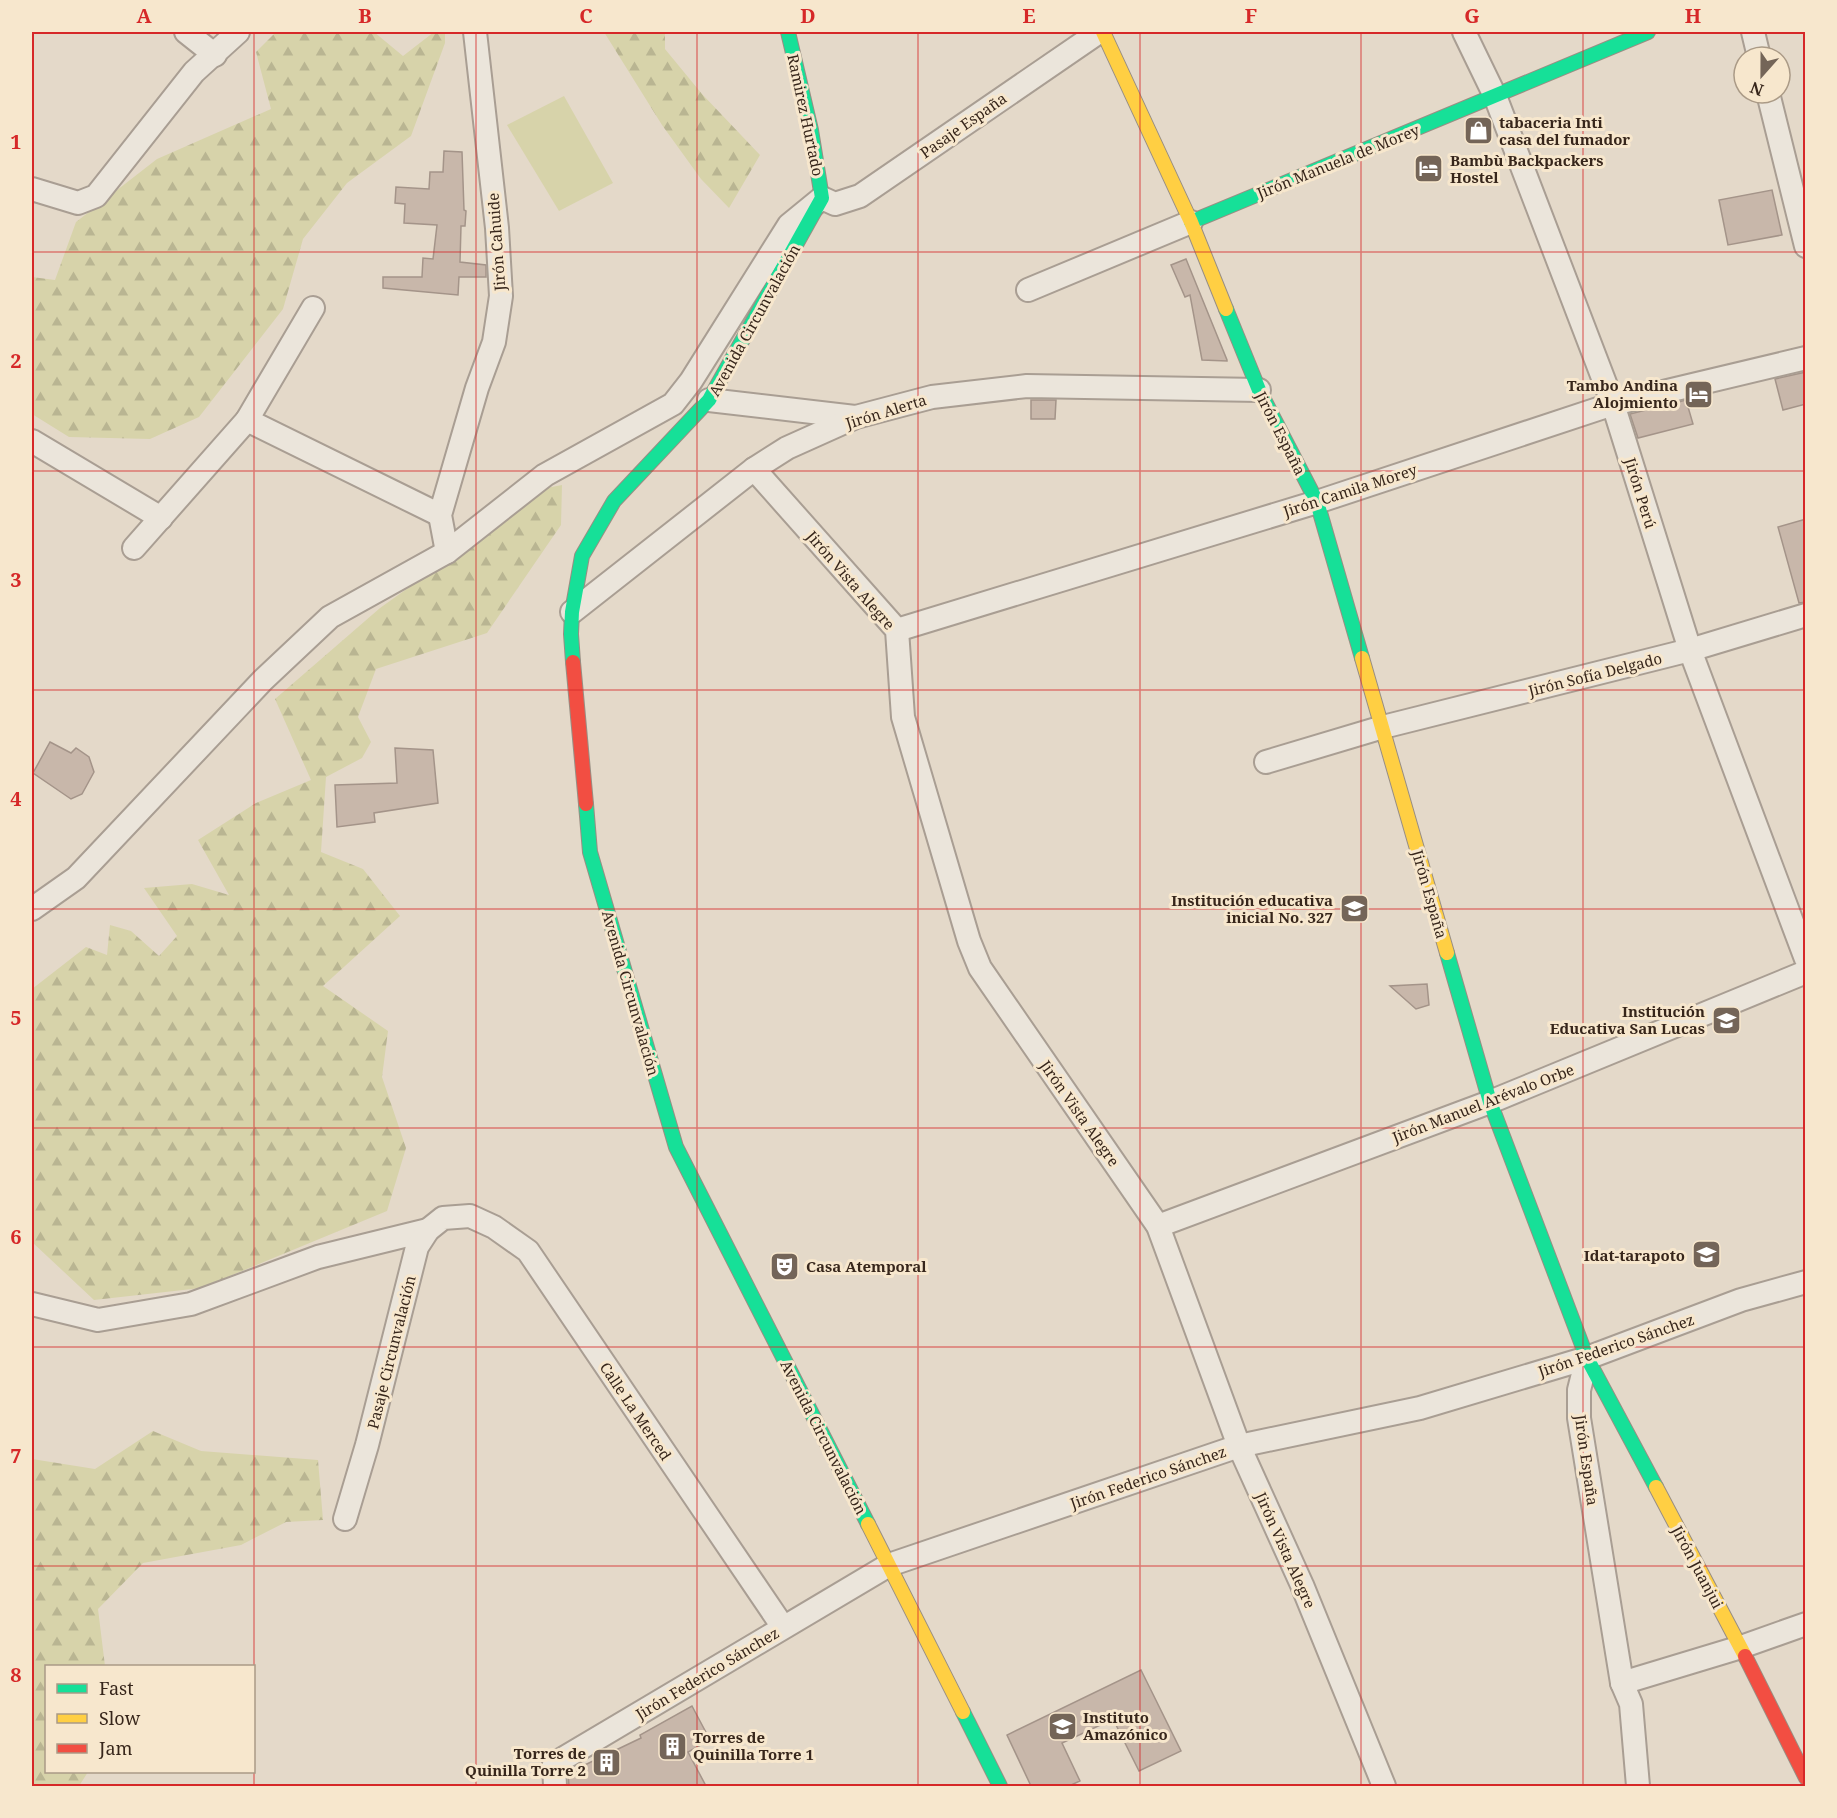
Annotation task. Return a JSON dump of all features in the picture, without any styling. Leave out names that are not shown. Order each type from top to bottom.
[{"type":"street","points":[[186,32],[215,55]]},
{"type":"street","points":[[32,189],[78,203],[96,196],[194,72],[238,32]]},
{"type":"street","name":"Jirón Cahuide","points":[[447,552],[440,515],[477,388],[494,342],[501,296],[497,228],[475,32]]},
{"type":"street","name":"Ramirez Hurtado","points":[[788,32],[812,130],[822,198]]},
{"type":"street","name":"Pasaje España","points":[[822,198],[835,204],[860,196],[1101,32]]},
{"type":"street","name":"Jirón España","points":[[1101,32],[1191,222],[1259,390],[1317,502],[1490,1102],[1587,1358],[1580,1390],[1579,1418],[1622,1683],[1631,1704],[1638,1786]]},
{"type":"street","name":"Jirón Perú","points":[[1464,32],[1495,96],[1613,404],[1690,650],[1806,959]]},
{"type":"street","name":"Jirón Manuela de Morey","points":[[1028,290],[1648,32]]},
{"type":"street","points":[[1771,105],[1806,246]]},
{"type":"street","points":[[32,909],[76,878],[263,680],[330,617],[447,552],[545,475],[673,404],[691,381],[789,225],[822,198]]},
{"type":"street","name":"Avenida Circunvalación","points":[[822,198],[709,400],[614,501],[582,556],[572,612],[571,634],[590,852],[676,1147],[1000,1786]]},
{"type":"street","points":[[134,548],[247,420],[313,308]]},
{"type":"street","name":"Jirón Camila Morey","points":[[897,630],[1317,502],[1613,404],[1806,358]]},
{"type":"street","name":"Jirón Alerta","points":[[572,612],[754,469],[787,448],[856,417],[932,397],[1027,386],[1259,390]]},
{"type":"street","points":[[709,400],[856,417]]},
{"type":"street","points":[[247,420],[440,515]]},
{"type":"street","points":[[32,441],[161,518]]},
{"type":"street","name":"Jirón Vista Alegre","points":[[754,469],[897,630],[903,717],[969,941],[980,968],[1158,1226],[1239,1446],[1302,1585],[1384,1786]]},
{"type":"street","name":"Jirón Sofía Delgado","points":[[1266,762],[1383,727],[1690,650],[1806,615]]},
{"type":"street","name":"Jirón Manuel Arévalo Orbe","points":[[1158,1226],[1490,1102],[1806,972]]},
{"type":"street","name":"Calle La Merced","points":[[428,1230],[443,1218],[470,1216],[494,1227],[528,1251],[783,1627]]},
{"type":"street","points":[[32,1304],[98,1320],[191,1304],[318,1257],[428,1230]]},
{"type":"street","name":"Pasaje Circunvalación","points":[[345,1519],[367,1445],[417,1247],[428,1230]]},
{"type":"street","name":"Jirón Federico Sánchez","points":[[555,1786],[554,1764],[889,1565],[1239,1446],[1420,1408],[1587,1358],[1741,1300],[1806,1282]]},
{"type":"street","name":"Jirón Juanjui","points":[[1587,1358],[1741,1647],[1806,1778]]},
{"type":"street","points":[[1622,1683],[1741,1647],[1806,1624]]},
{"type":"green space","points":[[276,32],[374,32],[403,56],[434,32],[445,32],[445,43],[411,136],[347,183],[303,239],[283,309],[199,417],[150,439],[69,437],[32,414],[32,277],[55,280],[76,222],[157,159],[271,109],[256,52]]},
{"type":"green space","points":[[604,32],[665,32],[665,49],[702,94],[760,155],[729,208],[701,179],[662,125]]},
{"type":"green space","points":[[564,96],[613,183],[559,211],[507,125]]},
{"type":"green space","points":[[562,485],[561,525],[487,633],[376,669],[358,717],[371,742],[362,758],[326,777],[321,852],[363,869],[400,916],[323,986],[388,1031],[382,1077],[406,1148],[387,1211],[201,1288],[94,1300],[32,1242],[32,989],[86,947],[107,955],[110,925],[131,931],[159,956],[177,936],[144,888],[192,884],[229,895],[198,840],[256,803],[311,780],[275,699],[380,608],[474,541],[526,492]]},
{"type":"green space","points":[[153,1431],[201,1451],[318,1460],[323,1520],[286,1522],[241,1545],[143,1563],[98,1609],[105,1665],[45,1665],[45,1773],[87,1773],[79,1786],[32,1786],[32,1459],[95,1469]]},
{"type":"building","points":[[444,151],[462,152],[464,210],[466,211],[465,226],[461,226],[460,262],[486,265],[486,277],[459,277],[458,295],[383,288],[383,277],[422,277],[423,258],[433,259],[437,225],[404,223],[405,204],[395,203],[396,187],[429,189],[430,172],[443,172]]},
{"type":"building","points":[[1772,190],[1782,235],[1728,245],[1719,200]]},
{"type":"building","points":[[1186,259],[1227,361],[1202,360],[1190,295],[1185,297],[1171,265]]},
{"type":"building","points":[[1806,372],[1806,404],[1783,410],[1775,379]]},
{"type":"building","points":[[1031,400],[1056,400],[1055,419],[1031,419]]},
{"type":"building","points":[[1686,400],[1693,424],[1638,438],[1630,414]]},
{"type":"building","points":[[1806,519],[1806,602],[1799,603],[1778,527]]},
{"type":"building","points":[[50,742],[71,753],[76,748],[89,757],[94,772],[82,794],[71,799],[33,773]]},
{"type":"building","points":[[395,748],[433,750],[438,803],[374,813],[375,822],[337,827],[335,785],[397,783]]},
{"type":"building","points":[[1427,984],[1429,1005],[1416,1009],[1390,986]]},
{"type":"building","name":"Instituto Amazónico","points":[[1141,1670],[1181,1751],[1139,1771],[1113,1719],[1062,1743],[1080,1781],[1069,1786],[1031,1786],[1007,1735]]},
{"type":"building","points":[[692,1706],[710,1740],[688,1752],[706,1786],[569,1786],[568,1773],[641,1738],[640,1735]]},
{"type":"traffic: fast","points":[[573,662],[572,612],[582,556],[614,501],[709,400],[822,198],[811,130],[788,32]]},
{"type":"traffic: fast","points":[[1191,222],[1648,32]]},
{"type":"traffic: fast","points":[[1226,309],[1259,390],[1317,502],[1362,658]]},
{"type":"traffic: fast","points":[[586,804],[590,852],[676,1147],[868,1524]]},
{"type":"traffic: fast","points":[[1447,953],[1490,1102],[1587,1358],[1656,1487]]},
{"type":"traffic: fast","points":[[963,1712],[1000,1786]]},
{"type":"traffic: slow","points":[[1103,32],[1191,222],[1226,309]]},
{"type":"traffic: slow","points":[[1362,658],[1447,953]]},
{"type":"traffic: slow","points":[[1656,1487],[1745,1656]]},
{"type":"traffic: slow","points":[[868,1524],[963,1712]]},
{"type":"traffic: jam","points":[[573,662],[586,804]]},
{"type":"traffic: jam","points":[[1745,1656],[1806,1778]]},
{"type":"place","name":"tabaceria Inti casa del fumador","points":[[1478,131]]},
{"type":"place","name":"Bambù Backpackers Hostel","points":[[1429,169]]},
{"type":"place","name":"Tambo Andina Alojmiento","points":[[1699,394]]},
{"type":"place","name":"Institución educativa inicial No. 327","points":[[1354,909]]},
{"type":"place","name":"Institución Educativa San Lucas","points":[[1726,1020]]},
{"type":"place","name":"Idat-tarapoto","points":[[1706,1255]]},
{"type":"place","name":"Casa Atemporal","points":[[785,1266]]},
{"type":"place","name":"Instituto Amazónico","points":[[1062,1726]]},
{"type":"place","name":"Torres de Quinilla Torre 1","points":[[672,1746]]},
{"type":"place","name":"Torres de Quinilla Torre 2","points":[[607,1762]]}]
